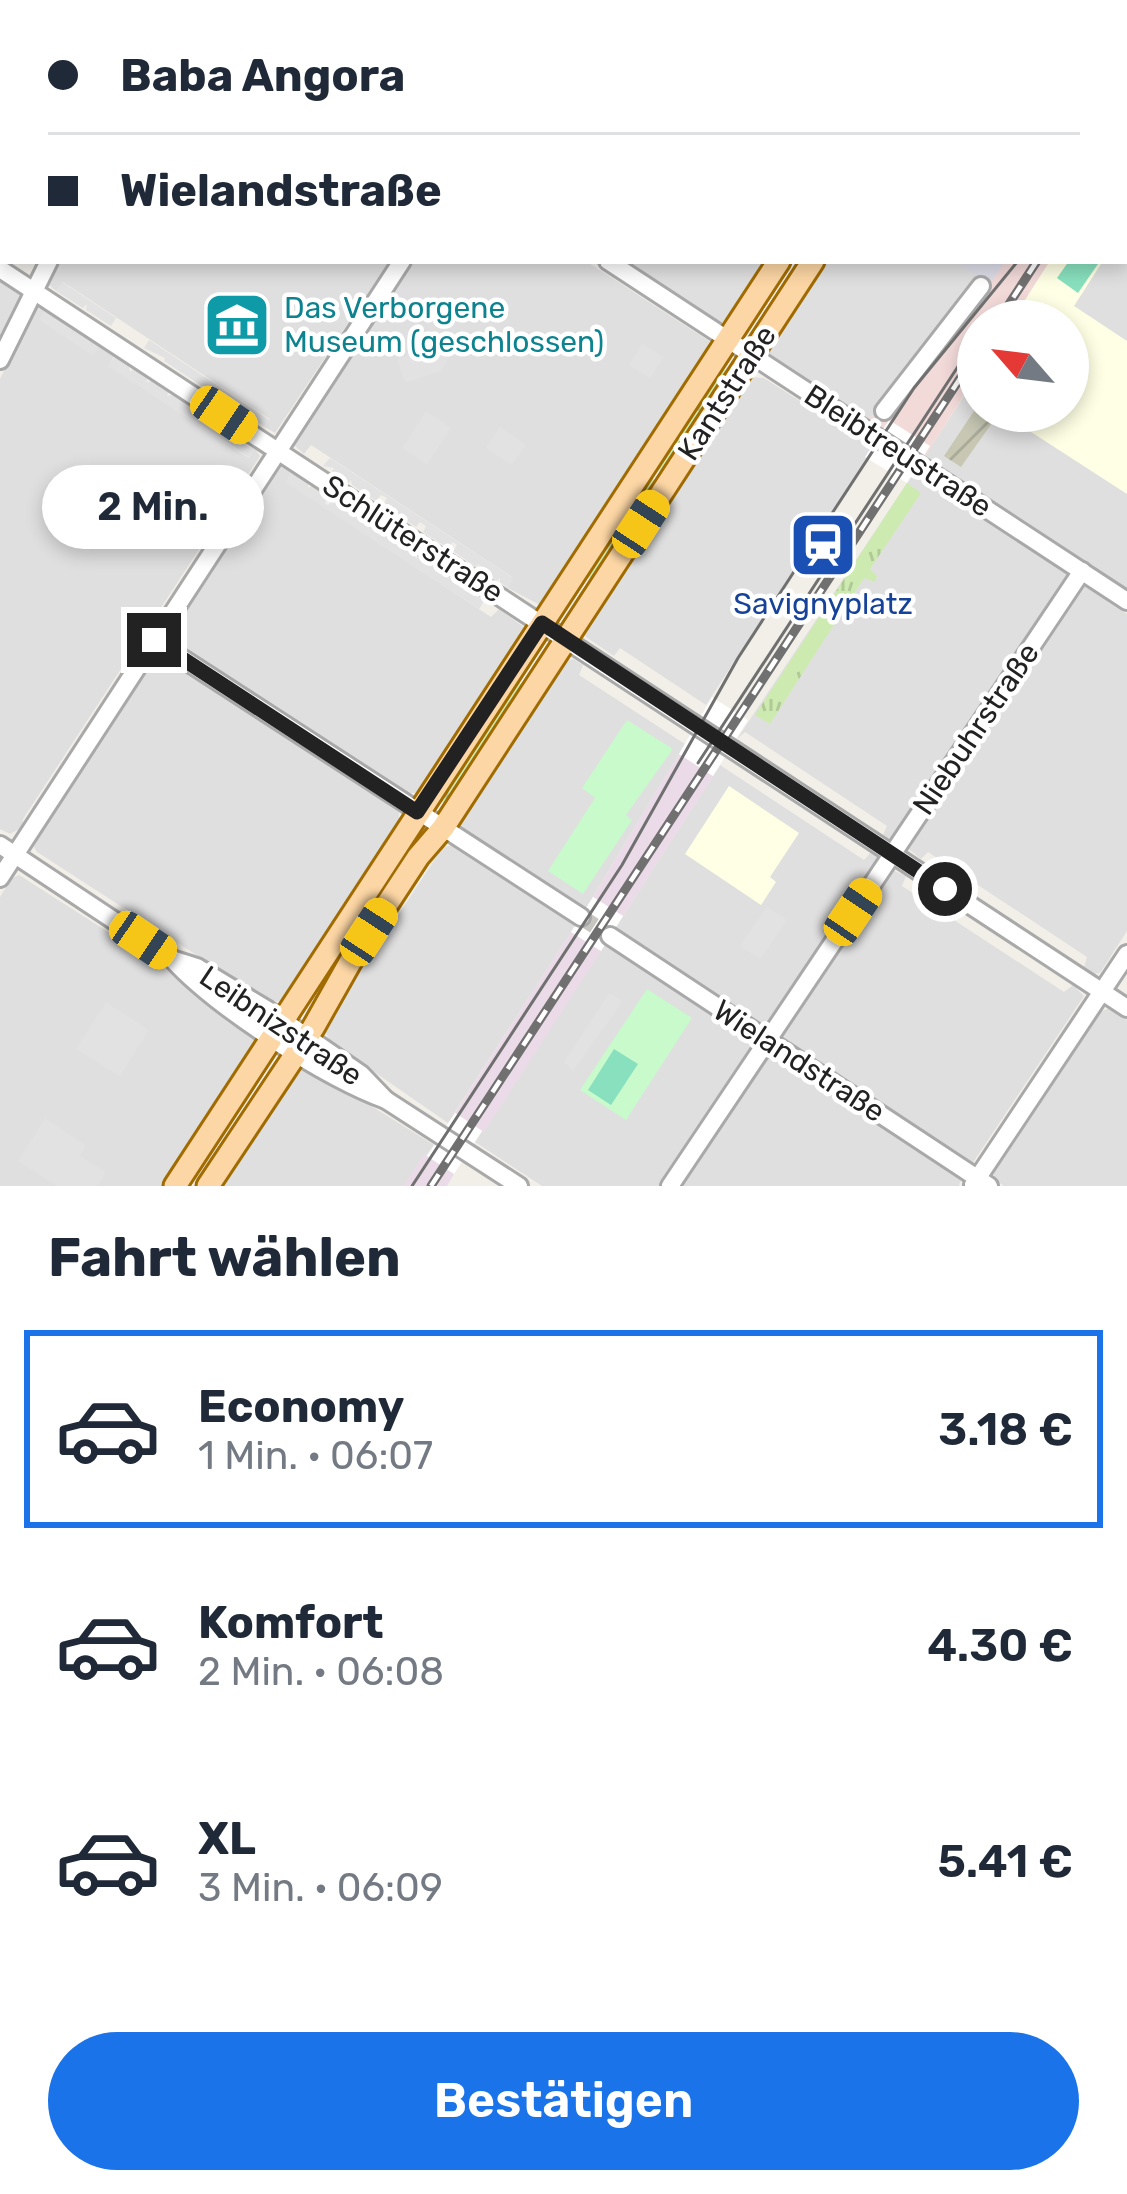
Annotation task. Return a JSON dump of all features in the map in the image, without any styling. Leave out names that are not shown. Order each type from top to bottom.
[{"type":"main road","name":"Kantstraße","points":[[175,1186],[777,264]]},
{"type":"main road","name":"Kantstraße","points":[[208,1186],[302,1045],[357,950],[418,857],[443,828],[811,264]]},
{"type":"street","points":[[0,360],[48,264]]},
{"type":"street","points":[[0,878],[7,849],[154,640],[400,264]]},
{"type":"street","name":"Bleibtreustraße","points":[[613,264],[1127,601]]},
{"type":"street","name":"Schlüterstraße","points":[[0,268],[1127,1008]]},
{"type":"street","points":[[869,433],[985,281]]},
{"type":"street","name":"Niebuhrstraße","points":[[670,1186],[1082,571]]},
{"type":"street","points":[[154,640],[580,917]]},
{"type":"street","name":"Leibnizstraße","points":[[7,849],[172,959],[190,980],[278,1028],[346,1084],[386,1100],[519,1186]]},
{"type":"street","name":"Wielandstraße","points":[[610,936],[980,1183]]},
{"type":"street","points":[[980,1183],[1127,954]]},
{"type":"shaded area","points":[[57,264],[387,264],[275,433],[265,427],[270,419],[63,282],[56,291],[49,285]]},
{"type":"shaded area","points":[[413,264],[591,264],[709,341],[711,352],[540,605],[508,588],[512,577],[311,445],[304,454],[294,445]]},
{"type":"shaded area","points":[[631,264],[767,264],[729,322],[719,322]]},
{"type":"shaded area","points":[[824,264],[984,264],[980,277],[957,300],[869,420],[768,357],[768,349]]},
{"type":"shaded area","points":[[960,264],[1003,264],[990,284]]},
{"type":"shaded area","points":[[984,264],[1048,264],[1025,300],[963,300],[981,279]]},
{"type":"shaded area","points":[[1048,264],[1101,264],[1078,300],[1025,300]]},
{"type":"shaded area","points":[[1049,264],[1127,264],[1127,588],[1093,572],[1095,567],[925,456],[957,406],[957,432],[1089,432],[1089,300],[1026,300]]},
{"type":"shaded area","points":[[0,280],[22,295],[0,340]]},
{"type":"shaded area","points":[[62,282],[116,318],[111,326],[86,310],[87,304],[83,308],[56,291]]},
{"type":"shaded area","points":[[957,306],[957,406],[925,456],[883,430],[873,429],[869,420]]},
{"type":"shaded area","points":[[39,307],[114,356],[109,366],[249,458],[255,449],[260,456],[23,819],[23,827],[10,834],[0,829],[0,379]]},
{"type":"shaded area","points":[[44,311],[91,341],[91,346],[99,346],[93,356],[39,320]]},
{"type":"shaded area","points":[[1089,316],[1127,341],[1127,494],[1031,432],[1089,432]]},
{"type":"shaded area","points":[[149,340],[270,420],[265,427],[243,413],[243,408],[240,411],[223,400],[224,396],[220,398],[144,348]]},
{"type":"shaded area","points":[[642,344],[664,357],[650,378],[629,365]]},
{"type":"shaded area","points":[[433,347],[449,358],[441,371],[405,383],[397,359]]},
{"type":"shaded area","points":[[115,356],[130,372],[133,369],[148,378],[146,382],[169,392],[167,396],[173,395],[199,412],[198,416],[219,425],[219,430],[222,427],[255,449],[250,458],[108,366]]},
{"type":"shaded area","points":[[752,377],[764,378],[864,442],[875,444],[706,705],[620,648],[614,656],[584,631]]},
{"type":"shaded area","points":[[426,411],[451,428],[427,465],[402,448]]},
{"type":"shaded area","points":[[500,427],[526,445],[512,465],[486,448]]},
{"type":"shaded area","points":[[960,432],[986,432],[961,467],[944,456]]},
{"type":"shaded area","points":[[330,458],[513,578],[508,588],[500,578],[497,581],[479,564],[476,567],[453,551],[457,545],[453,542],[448,548],[423,532],[426,526],[420,522],[416,527],[383,505],[387,498],[381,495],[376,501],[351,480],[332,472],[334,468],[323,466]]},
{"type":"shaded area","points":[[281,467],[291,473],[286,482],[491,617],[499,609],[525,628],[418,793],[404,793],[169,636]]},
{"type":"shaded area","points":[[291,473],[328,497],[328,505],[333,500],[436,568],[435,572],[439,570],[463,590],[485,600],[479,609],[285,482]]},
{"type":"shaded area","points":[[913,474],[1069,576],[904,825],[890,839],[883,835],[887,826],[745,732],[737,739]]},
{"type":"shaded area","points":[[1087,583],[1110,596],[1108,602],[1127,614],[1127,931],[1100,973],[1094,974],[1084,967],[1087,957],[928,852],[921,859],[906,847],[1075,594]]},
{"type":"shaded area","points":[[158,653],[399,812],[399,825],[283,1002],[266,1000],[34,847]]},
{"type":"shaded area","points":[[573,659],[583,665],[579,675],[685,744],[585,910],[461,827],[461,818],[563,662]]},
{"type":"shaded area","points":[[679,754],[713,776],[623,916],[593,897]]},
{"type":"shaded area","points":[[720,765],[864,860],[871,852],[879,859],[767,1029],[614,930]]},
{"type":"shaded area","points":[[729,786],[799,833],[770,877],[776,882],[761,905],[685,854]]},
{"type":"shaded area","points":[[452,845],[575,926],[448,1123],[331,1042],[325,1032],[443,847]]},
{"type":"shaded area","points":[[890,869],[906,876],[902,886],[1064,992],[1073,985],[1084,996],[972,1164],[779,1042],[778,1035]]},
{"type":"shaded area","points":[[19,875],[158,964],[255,1038],[251,1054],[164,1186],[0,1186],[0,897]]},
{"type":"shaded area","points":[[767,907],[787,920],[760,959],[740,946]]},
{"type":"shaded area","points":[[571,932],[601,951],[484,1132],[455,1113]]},
{"type":"shaded area","points":[[605,944],[748,1035],[756,1046],[659,1186],[542,1186],[475,1142]]},
{"type":"shaded area","points":[[609,993],[623,1001],[573,1071],[564,1062]]},
{"type":"shaded area","points":[[106,1002],[149,1030],[120,1076],[76,1049]]},
{"type":"shaded area","points":[[1109,1008],[1127,1020],[1127,1186],[1004,1186],[994,1179],[994,1172],[1100,1012]]},
{"type":"shaded area","points":[[768,1052],[961,1179],[959,1186],[681,1186]]},
{"type":"shaded area","points":[[302,1069],[315,1071],[434,1145],[404,1186],[220,1186]]},
{"type":"shaded area","points":[[45,1118],[86,1146],[80,1156],[106,1172],[97,1186],[57,1186],[18,1161]]},
{"type":"shaded area","points":[[424,1154],[454,1174],[447,1186],[404,1186]]},
{"type":"green space","points":[[1067,264],[1098,264],[1078,293],[1057,278]]},
{"type":"green space","points":[[722,368],[729,373],[664,473],[657,469]]},
{"type":"green space","points":[[651,478],[658,482],[594,581],[586,576]]},
{"type":"green space","points":[[907,483],[921,493],[870,569],[877,576],[875,582],[864,578],[770,724],[755,715]]},
{"type":"green space","points":[[516,681],[524,686],[446,805],[438,799]]},
{"type":"green space","points":[[627,720],[673,749],[626,815],[632,820],[583,894],[548,871],[595,798],[582,788]]},
{"type":"green space","points":[[647,989],[692,1018],[626,1120],[580,1090]]},
{"type":"green space","points":[[614,1049],[638,1064],[611,1105],[588,1090]]},
{"type":"pier","points":[[889,420],[930,446],[907,483],[865,457]]},
{"type":"pier","points":[[712,697],[748,720],[713,776],[679,754]]},
{"type":"pier","points":[[593,897],[623,916],[601,951],[571,932]]},
{"type":"pier","points":[[455,1113],[482,1131],[454,1174],[427,1156]]},
{"type":"tunnel","points":[[581,917],[610,936]]},
{"type":"tram line","points":[[412,1186],[622,865],[738,658],[914,388],[1016,264]]},
{"type":"tram line","points":[[698,763],[957,368]]},
{"type":"railway","points":[[1012,300],[1035,264]]},
{"type":"railway","points":[[431,1186],[957,383]]},
{"type":"place","name":"Das Verborgene Museum (geschlossen)","points":[[237,325]]},
{"type":"place","name":"Savignyplatz","points":[[823,545]]},
{"type":"route","points":[[154,640],[417,812],[542,623],[945,889]]}]
